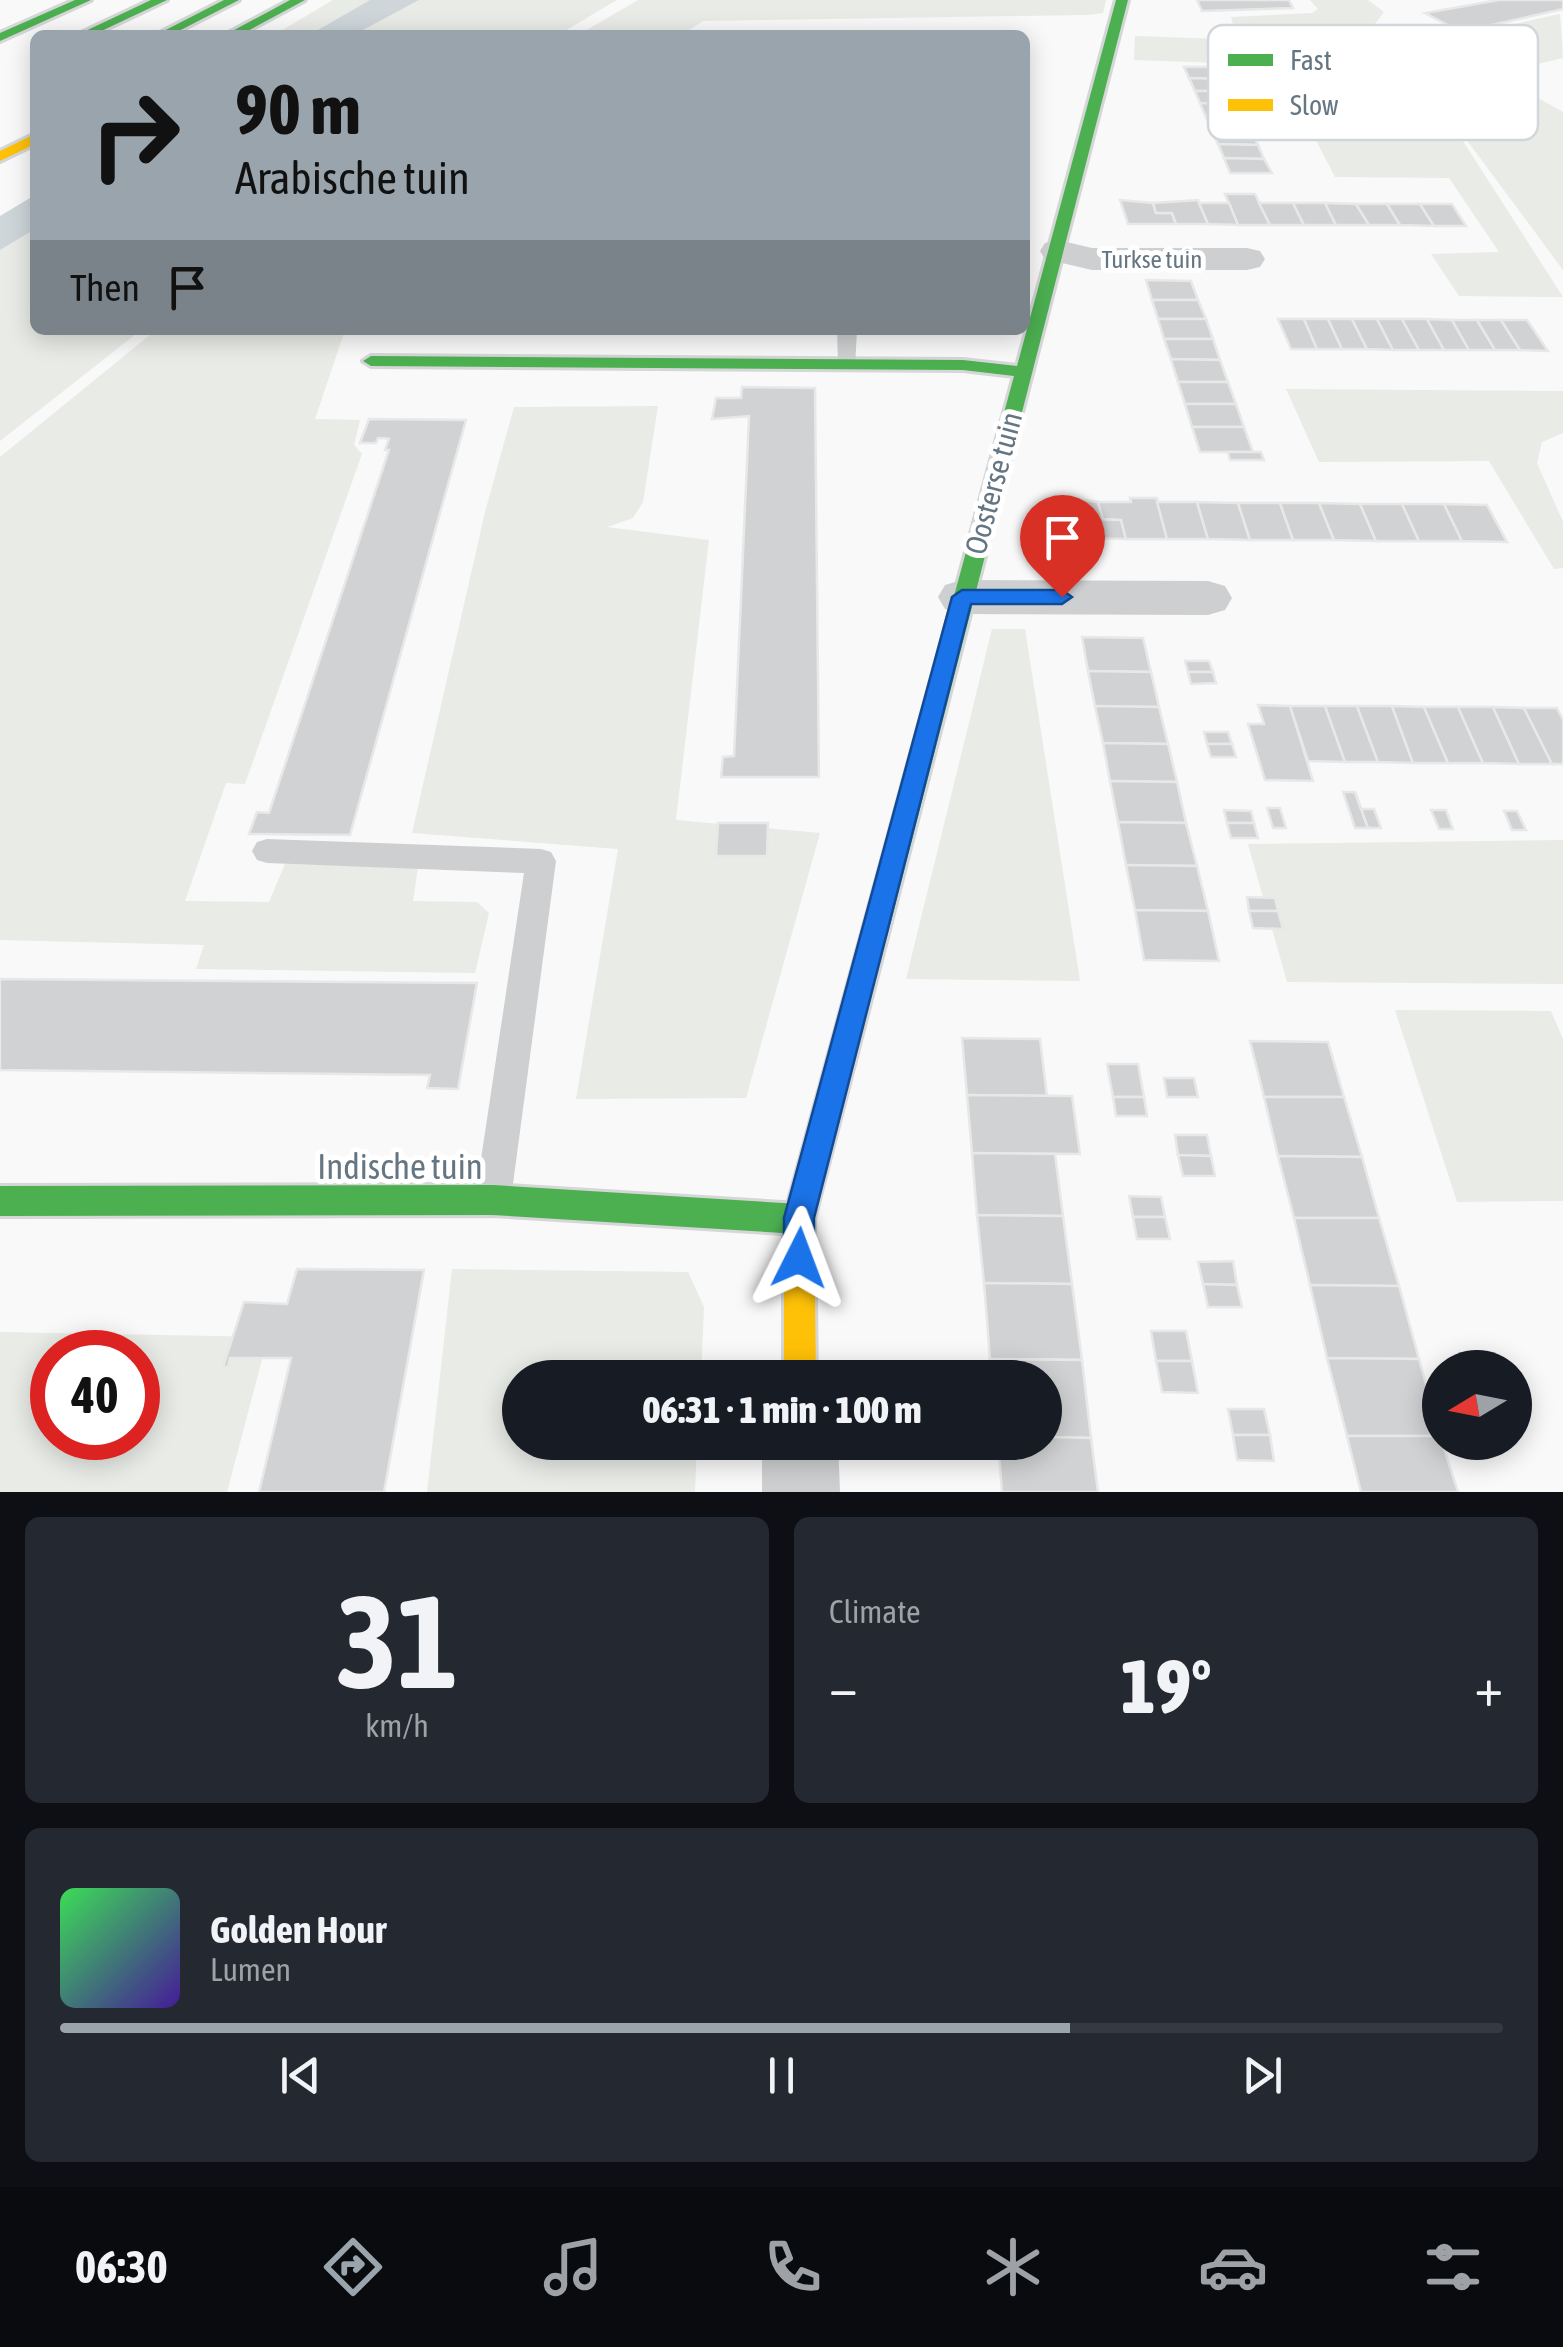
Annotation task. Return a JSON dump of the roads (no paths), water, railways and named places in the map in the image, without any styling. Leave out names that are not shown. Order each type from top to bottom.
[{"type":"main road","points":[[0,37],[85,0]]},
{"type":"main road","points":[[94,30],[161,0]]},
{"type":"main road","points":[[172,30],[233,0]]},
{"type":"main road","points":[[241,30],[299,0]]},
{"type":"main road","name":"Oosterse tuin","points":[[800,1360],[799,1218],[1122,0]]},
{"type":"main road","points":[[0,157],[30,141]]},
{"type":"main road","points":[[371,361],[963,364],[1022,372]]},
{"type":"main road","name":"Indische tuin","points":[[0,1201],[493,1200],[799,1218]]},
{"type":"street","name":"Turkse tuin","points":[[1058,251],[1092,259],[1247,259]]},
{"type":"street","points":[[962,597],[1208,598]]},
{"type":"street","points":[[800,1460],[800,1492]]},
{"type":"lane","points":[[847,335],[848,363]]},
{"type":"lane","points":[[267,852],[541,861],[493,1200]]}]
